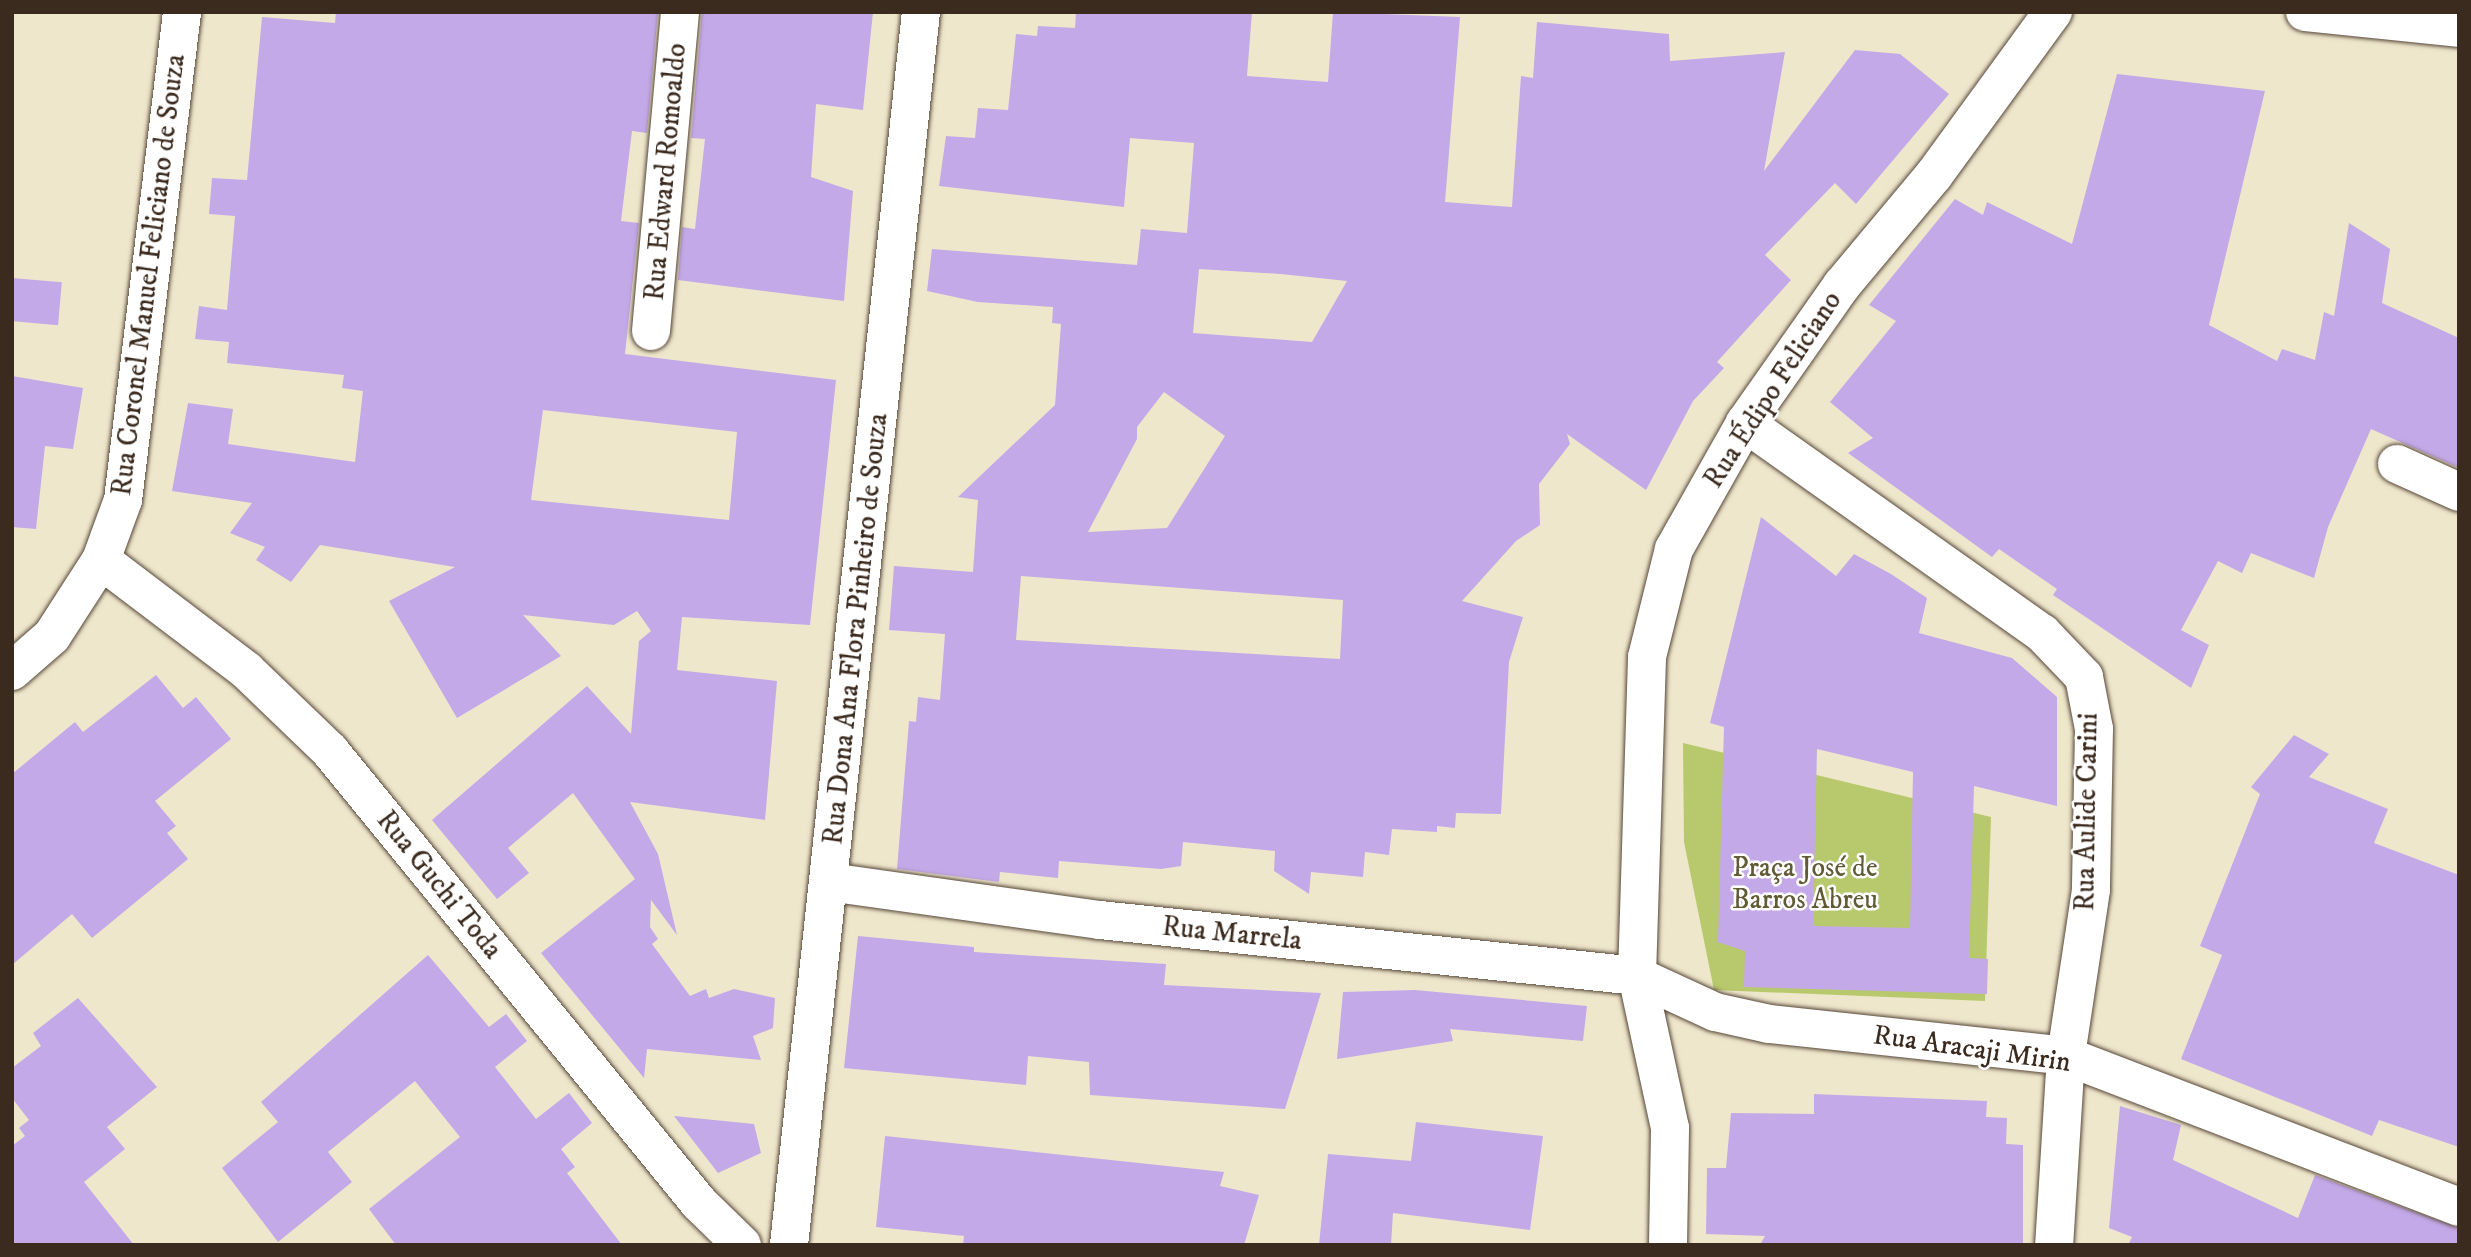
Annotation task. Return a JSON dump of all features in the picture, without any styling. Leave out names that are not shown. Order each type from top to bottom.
[{"type":"street","name":"Rua Coronel Manuel Feliciano de Souza","points":[[12,671],[52,636],[101,560],[123,500],[182,12]]},
{"type":"street","name":"Rua Edward Romoaldo","points":[[651,331],[680,12]]},
{"type":"street","name":"Rua Dona Ana Flora Pinheiro de Souza","points":[[789,1245],[921,12]]},
{"type":"street","name":"Rua Édipo Feliciano","points":[[1668,1245],[1670,1128],[1637,976],[1647,657],[1674,549],[1745,423],[1842,285],[1934,176],[2053,12]]},
{"type":"street","points":[[2305,12],[2459,28]]},
{"type":"street","name":"Rua Aulide Carini","points":[[1745,423],[2042,633],[2084,677],[2094,729],[2091,890],[2066,1056],[2054,1245]]},
{"type":"street","points":[[2397,464],[2459,492]]},
{"type":"street","name":"Rua Guchi Toda","points":[[101,560],[247,671],[330,751],[698,1203],[742,1245]]},
{"type":"street","name":"Rua Marrela","points":[[829,882],[1100,920],[1637,976]]},
{"type":"street","name":"Rua Aracaji Mirin","points":[[1637,976],[1715,1012],[1769,1024],[2066,1056],[2459,1207]]},
{"type":"green space","name":"Praça José de Barros Abreu","points":[[1683,743],[1991,817],[1985,1001],[1714,990],[1684,842]]},
{"type":"building","points":[[336,12],[658,12],[647,133],[632,131],[621,221],[639,223],[625,354],[836,380],[810,625],[682,617],[677,670],[777,681],[765,820],[630,802],[658,854],[677,935],[651,900],[650,927],[658,939],[652,944],[690,996],[706,989],[709,998],[734,989],[775,998],[773,1028],[753,1036],[761,1060],[647,1049],[644,1078],[541,953],[635,879],[573,793],[508,848],[529,873],[497,899],[432,820],[587,686],[631,734],[639,641],[651,631],[637,611],[614,625],[523,615],[561,656],[457,718],[389,601],[455,567],[320,545],[291,582],[256,560],[265,547],[230,533],[252,503],[172,491],[188,403],[233,409],[228,444],[355,462],[363,391],[342,388],[344,375],[227,363],[229,342],[195,339],[199,306],[227,310],[235,216],[209,214],[212,178],[247,180],[262,17],[335,23]],"holes":[[[543,410],[737,432],[729,520],[531,500]]]},
{"type":"building","points":[[702,12],[873,12],[863,110],[816,104],[811,177],[853,191],[844,301],[678,280],[682,227],[695,229],[705,139],[691,138]]},
{"type":"building","points":[[1076,12],[1252,12],[1247,76],[1328,82],[1333,12],[1460,17],[1445,202],[1512,207],[1521,76],[1533,78],[1537,22],[1669,34],[1670,61],[1785,52],[1764,171],[1855,50],[1900,54],[1949,94],[1856,204],[1835,183],[1765,255],[1791,280],[1717,362],[1724,368],[1693,401],[1646,490],[1567,434],[1570,444],[1539,484],[1540,525],[1516,541],[1462,601],[1523,617],[1509,662],[1501,814],[1456,813],[1455,828],[1437,826],[1437,832],[1392,829],[1389,855],[1365,852],[1363,877],[1311,872],[1309,894],[1274,871],[1275,851],[1183,842],[1181,866],[1161,869],[1059,861],[1058,878],[1000,872],[999,882],[897,869],[909,721],[916,722],[918,697],[940,700],[945,634],[889,630],[894,566],[973,572],[978,500],[958,497],[1055,405],[1061,324],[1052,323],[1053,307],[978,302],[927,291],[932,249],[1137,265],[1141,229],[1187,233],[1194,143],[1130,138],[1124,207],[939,186],[946,136],[975,138],[978,108],[1008,110],[1016,34],[1037,36],[1038,26],[1075,28]],"holes":[[[1199,269],[1281,274],[1347,281],[1312,342],[1193,333]],[[1164,392],[1225,436],[1167,528],[1088,532],[1137,439],[1137,427]],[[1021,576],[1343,600],[1340,659],[1016,640]]]},
{"type":"building","points":[[2117,74],[2265,91],[2209,325],[2277,361],[2282,349],[2315,360],[2324,312],[2334,316],[2349,223],[2390,249],[2382,303],[2459,338],[2459,468],[2371,429],[2328,527],[2314,578],[2251,553],[2242,573],[2218,561],[2181,630],[2209,645],[2191,688],[2053,595],[2057,589],[1999,549],[1992,557],[1848,453],[1873,438],[1830,402],[1896,321],[1869,305],[1955,199],[1983,215],[1987,202],[2072,244]]},
{"type":"building","points":[[12,278],[62,282],[58,325],[12,321]]},
{"type":"building","points":[[12,376],[83,388],[73,449],[45,446],[36,529],[12,527]]},
{"type":"building","points":[[1761,517],[1836,576],[1854,554],[1891,574],[1927,598],[1919,633],[2012,658],[2057,697],[2057,806],[1974,786],[1969,958],[1988,959],[1987,994],[1744,987],[1745,951],[1718,942],[1724,727],[1710,723]],"holes":[[[1817,749],[1913,772],[1910,928],[1813,926]]]},
{"type":"building","points":[[156,675],[183,708],[196,697],[231,739],[155,801],[176,826],[167,833],[188,859],[92,938],[72,914],[12,965],[12,774],[75,722],[83,732]]},
{"type":"building","points":[[2294,735],[2329,754],[2309,777],[2388,809],[2374,843],[2459,875],[2459,1147],[2379,1120],[2372,1136],[2181,1059],[2222,955],[2200,946],[2260,794],[2251,787]]},
{"type":"building","points":[[858,936],[974,947],[974,952],[1166,964],[1164,985],[1321,993],[1285,1109],[1090,1095],[1089,1062],[1028,1056],[1026,1085],[844,1068]]},
{"type":"building","points":[[428,955],[489,1027],[506,1014],[527,1041],[495,1067],[536,1119],[569,1093],[592,1123],[561,1149],[575,1167],[567,1173],[622,1245],[396,1245],[369,1209],[460,1137],[415,1081],[328,1152],[352,1182],[278,1242],[222,1168],[278,1122],[261,1102]]},
{"type":"building","points":[[1415,990],[1587,1006],[1583,1041],[1450,1029],[1453,1041],[1337,1059],[1343,992]]},
{"type":"building","points":[[78,998],[157,1087],[107,1127],[125,1149],[84,1182],[134,1245],[12,1245],[12,1146],[25,1136],[19,1128],[29,1120],[12,1098],[12,1068],[41,1046],[33,1033]]},
{"type":"building","points":[[1814,1094],[1987,1101],[1986,1117],[2007,1118],[2006,1144],[2023,1145],[2023,1245],[1760,1245],[1765,1236],[1706,1234],[1707,1168],[1726,1168],[1731,1113],[1814,1114]]},
{"type":"building","points":[[2120,1106],[2181,1125],[2173,1160],[2298,1218],[2315,1175],[2459,1228],[2459,1245],[2128,1245],[2132,1237],[2109,1228]]},
{"type":"building","points":[[674,1116],[754,1124],[761,1153],[718,1173]]},
{"type":"building","points":[[1416,1122],[1543,1136],[1530,1230],[1393,1213],[1391,1245],[1319,1245],[1328,1154],[1411,1161]]},
{"type":"building","points":[[885,1136],[1224,1172],[1220,1186],[1259,1195],[1244,1245],[963,1245],[964,1236],[876,1227]]}]
